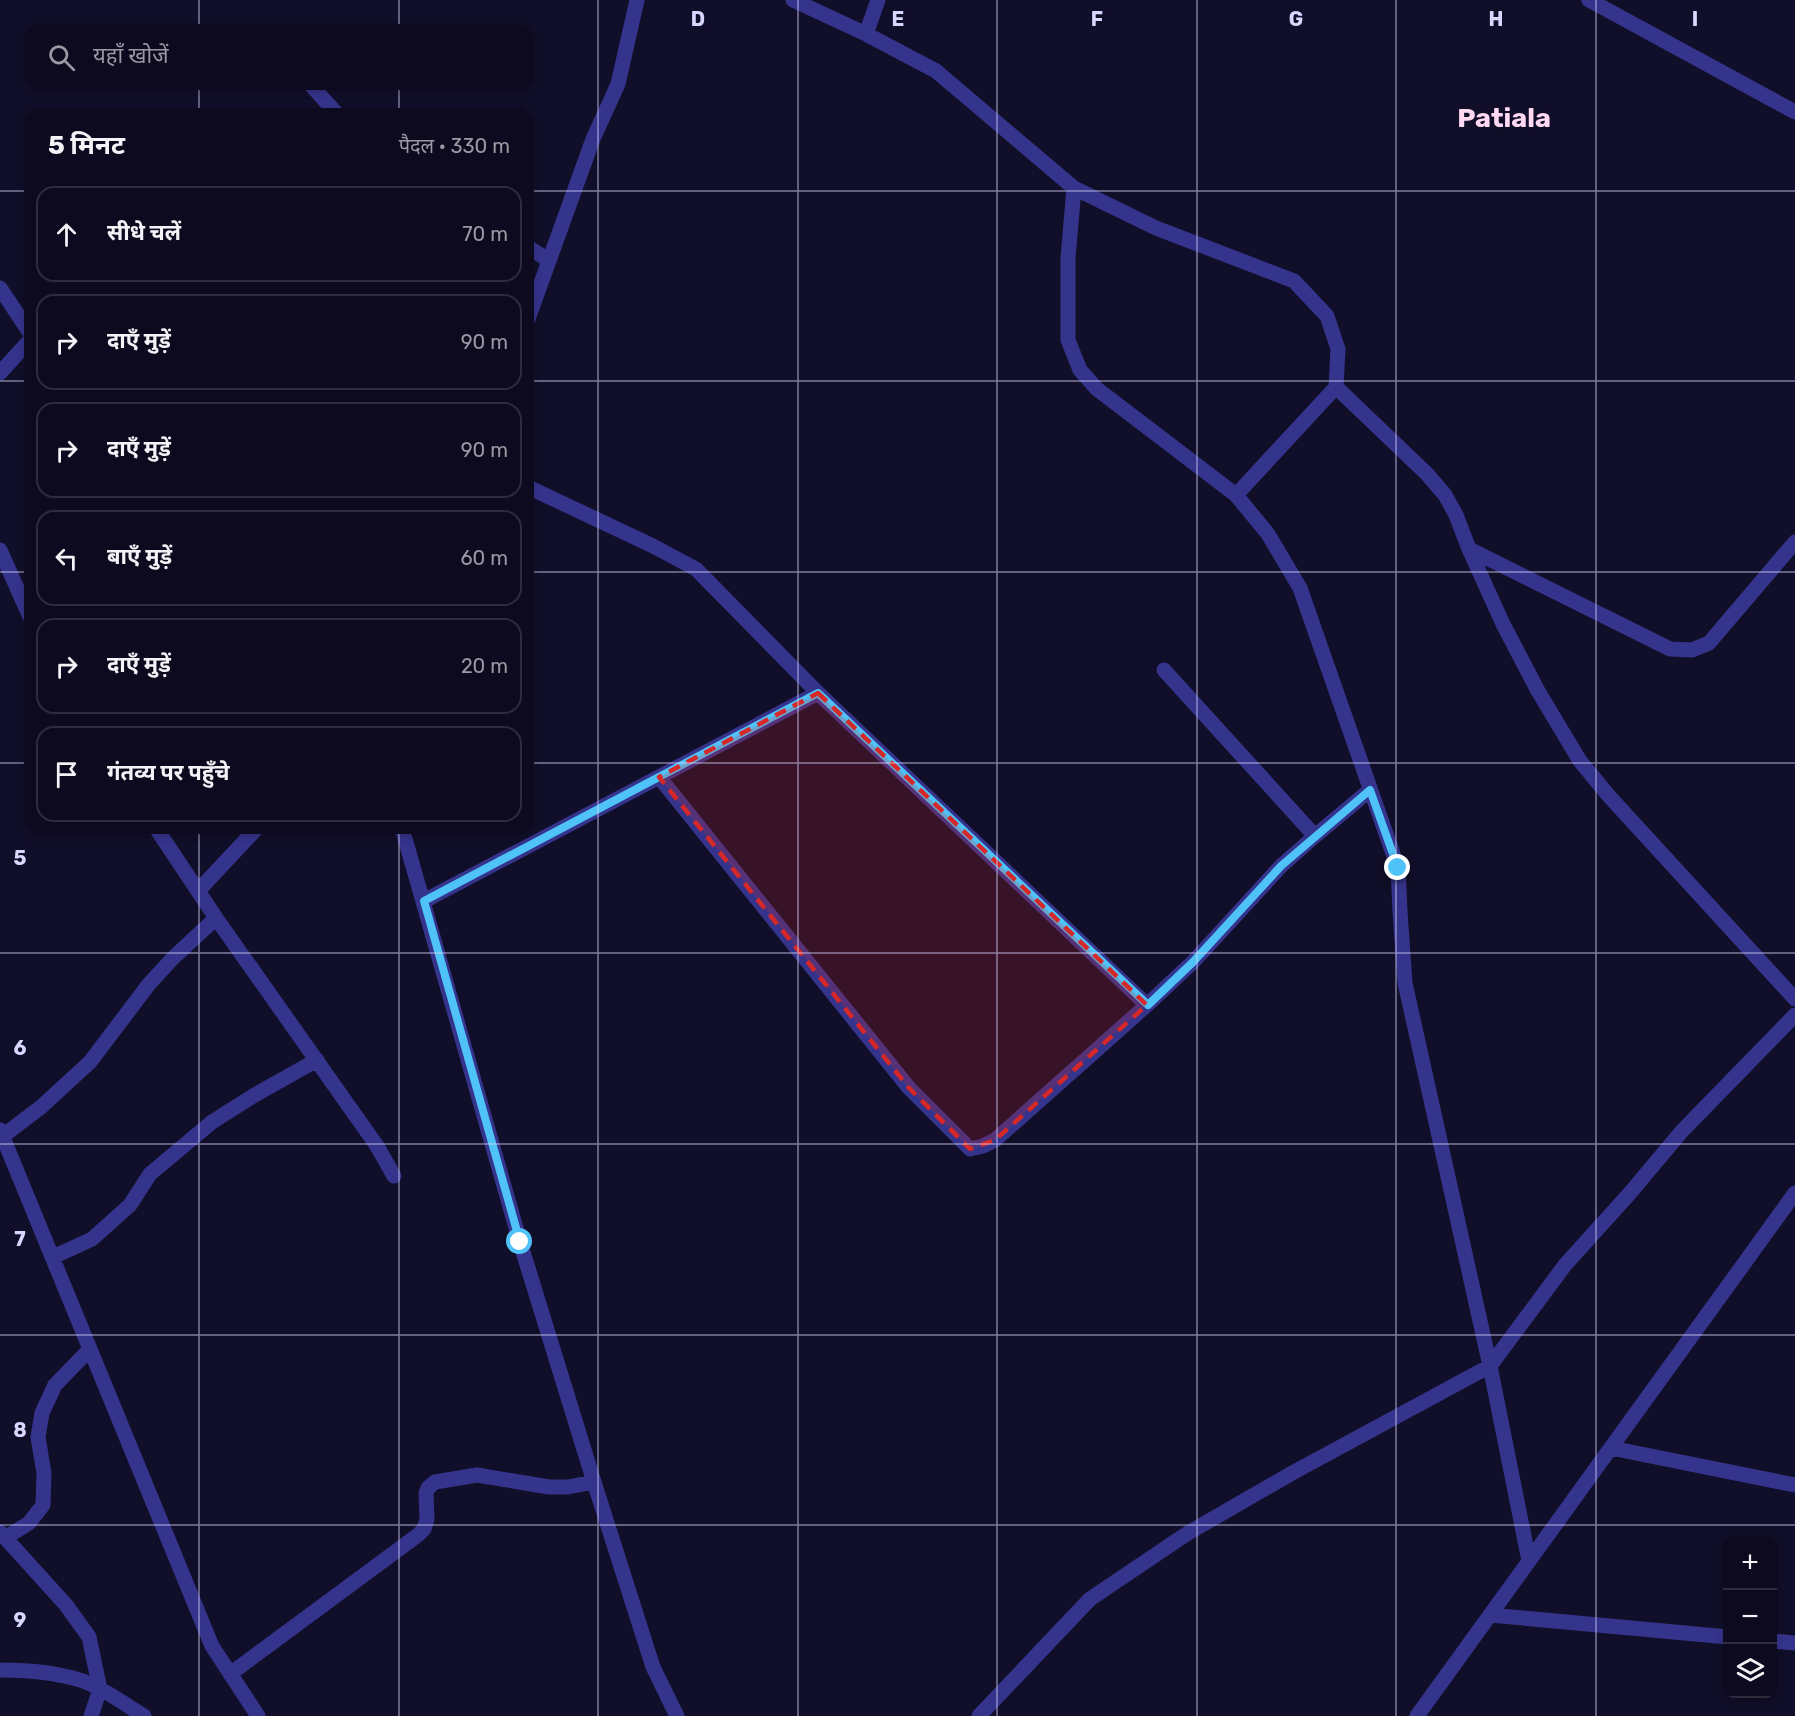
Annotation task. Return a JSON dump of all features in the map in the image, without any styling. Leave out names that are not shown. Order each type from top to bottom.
[{"type":"street","points":[[534,302],[593,139],[618,84],[637,0]]},
{"type":"street","points":[[793,0],[866,34],[936,71],[1074,188],[1156,228],[1294,282],[1327,316],[1338,349],[1336,387],[1236,495]]},
{"type":"street","points":[[866,34],[879,0]]},
{"type":"street","points":[[1589,0],[1795,112]]},
{"type":"street","points":[[315,90],[332,108]]},
{"type":"street","points":[[1074,188],[1068,258],[1068,340],[1080,370],[1097,389],[1236,495],[1268,534],[1300,588],[1398,868],[1405,983],[1490,1366],[1530,1561]]},
{"type":"street","points":[[534,251],[548,260]]},
{"type":"street","points":[[0,288],[24,324]]},
{"type":"street","points":[[0,373],[24,347]]},
{"type":"street","points":[[1336,387],[1445,495],[1456,515],[1503,624],[1538,691],[1580,761],[1608,795],[1795,999]]},
{"type":"street","points":[[534,490],[696,569],[818,693],[1148,1005]]},
{"type":"street","points":[[1469,549],[1670,650],[1692,650],[1709,643],[1795,542]]},
{"type":"street","points":[[0,550],[24,604]]},
{"type":"street","points":[[1164,670],[1315,836]]},
{"type":"street","points":[[424,901],[818,693]]},
{"type":"street","points":[[659,777],[909,1088],[970,1149],[995,1140],[1148,1005],[1193,962],[1281,866],[1370,790]]},
{"type":"street","points":[[160,834],[216,918],[377,1146],[394,1176]]},
{"type":"street","points":[[198,891],[251,834]]},
{"type":"street","points":[[404,834],[520,1242],[594,1482],[653,1667],[677,1716]]},
{"type":"street","points":[[216,918],[149,984],[90,1062],[40,1107],[1,1133],[6,1162],[53,1257],[212,1646],[258,1716]]},
{"type":"street","points":[[979,1716],[1090,1599],[1198,1527],[1294,1472],[1490,1366],[1565,1265],[1682,1131],[1795,1015]]},
{"type":"street","points":[[53,1257],[92,1239],[130,1206],[150,1174],[212,1122],[317,1060]]},
{"type":"street","points":[[1417,1716],[1795,1194]]},
{"type":"street","points":[[90,1349],[55,1385],[42,1413],[38,1437],[44,1473],[43,1505],[28,1523],[3,1535],[66,1605],[89,1637],[100,1689],[91,1716]]},
{"type":"street","points":[[1611,1448],[1795,1485]]},
{"type":"street","points":[[231,1674],[418,1535],[424,1529],[427,1519],[426,1494],[428,1488],[435,1482],[477,1475],[549,1487],[568,1487],[594,1482]]},
{"type":"street","points":[[1490,1615],[1723,1636]]},
{"type":"street","points":[[1777,1641],[1795,1643]]},
{"type":"street","points":[[0,1670],[34,1670],[82,1681],[100,1689],[144,1716]]},
{"type":"highlighted area","points":[[818,693],[1147,1005],[995,1140],[970,1149],[909,1088],[659,777]]},
{"type":"district","name":"Patiala","points":[[1504,118]]},
{"type":"route","points":[[520,1242],[424,901],[818,693],[1148,1005],[1193,962],[1281,866],[1370,790],[1398,868]]}]
